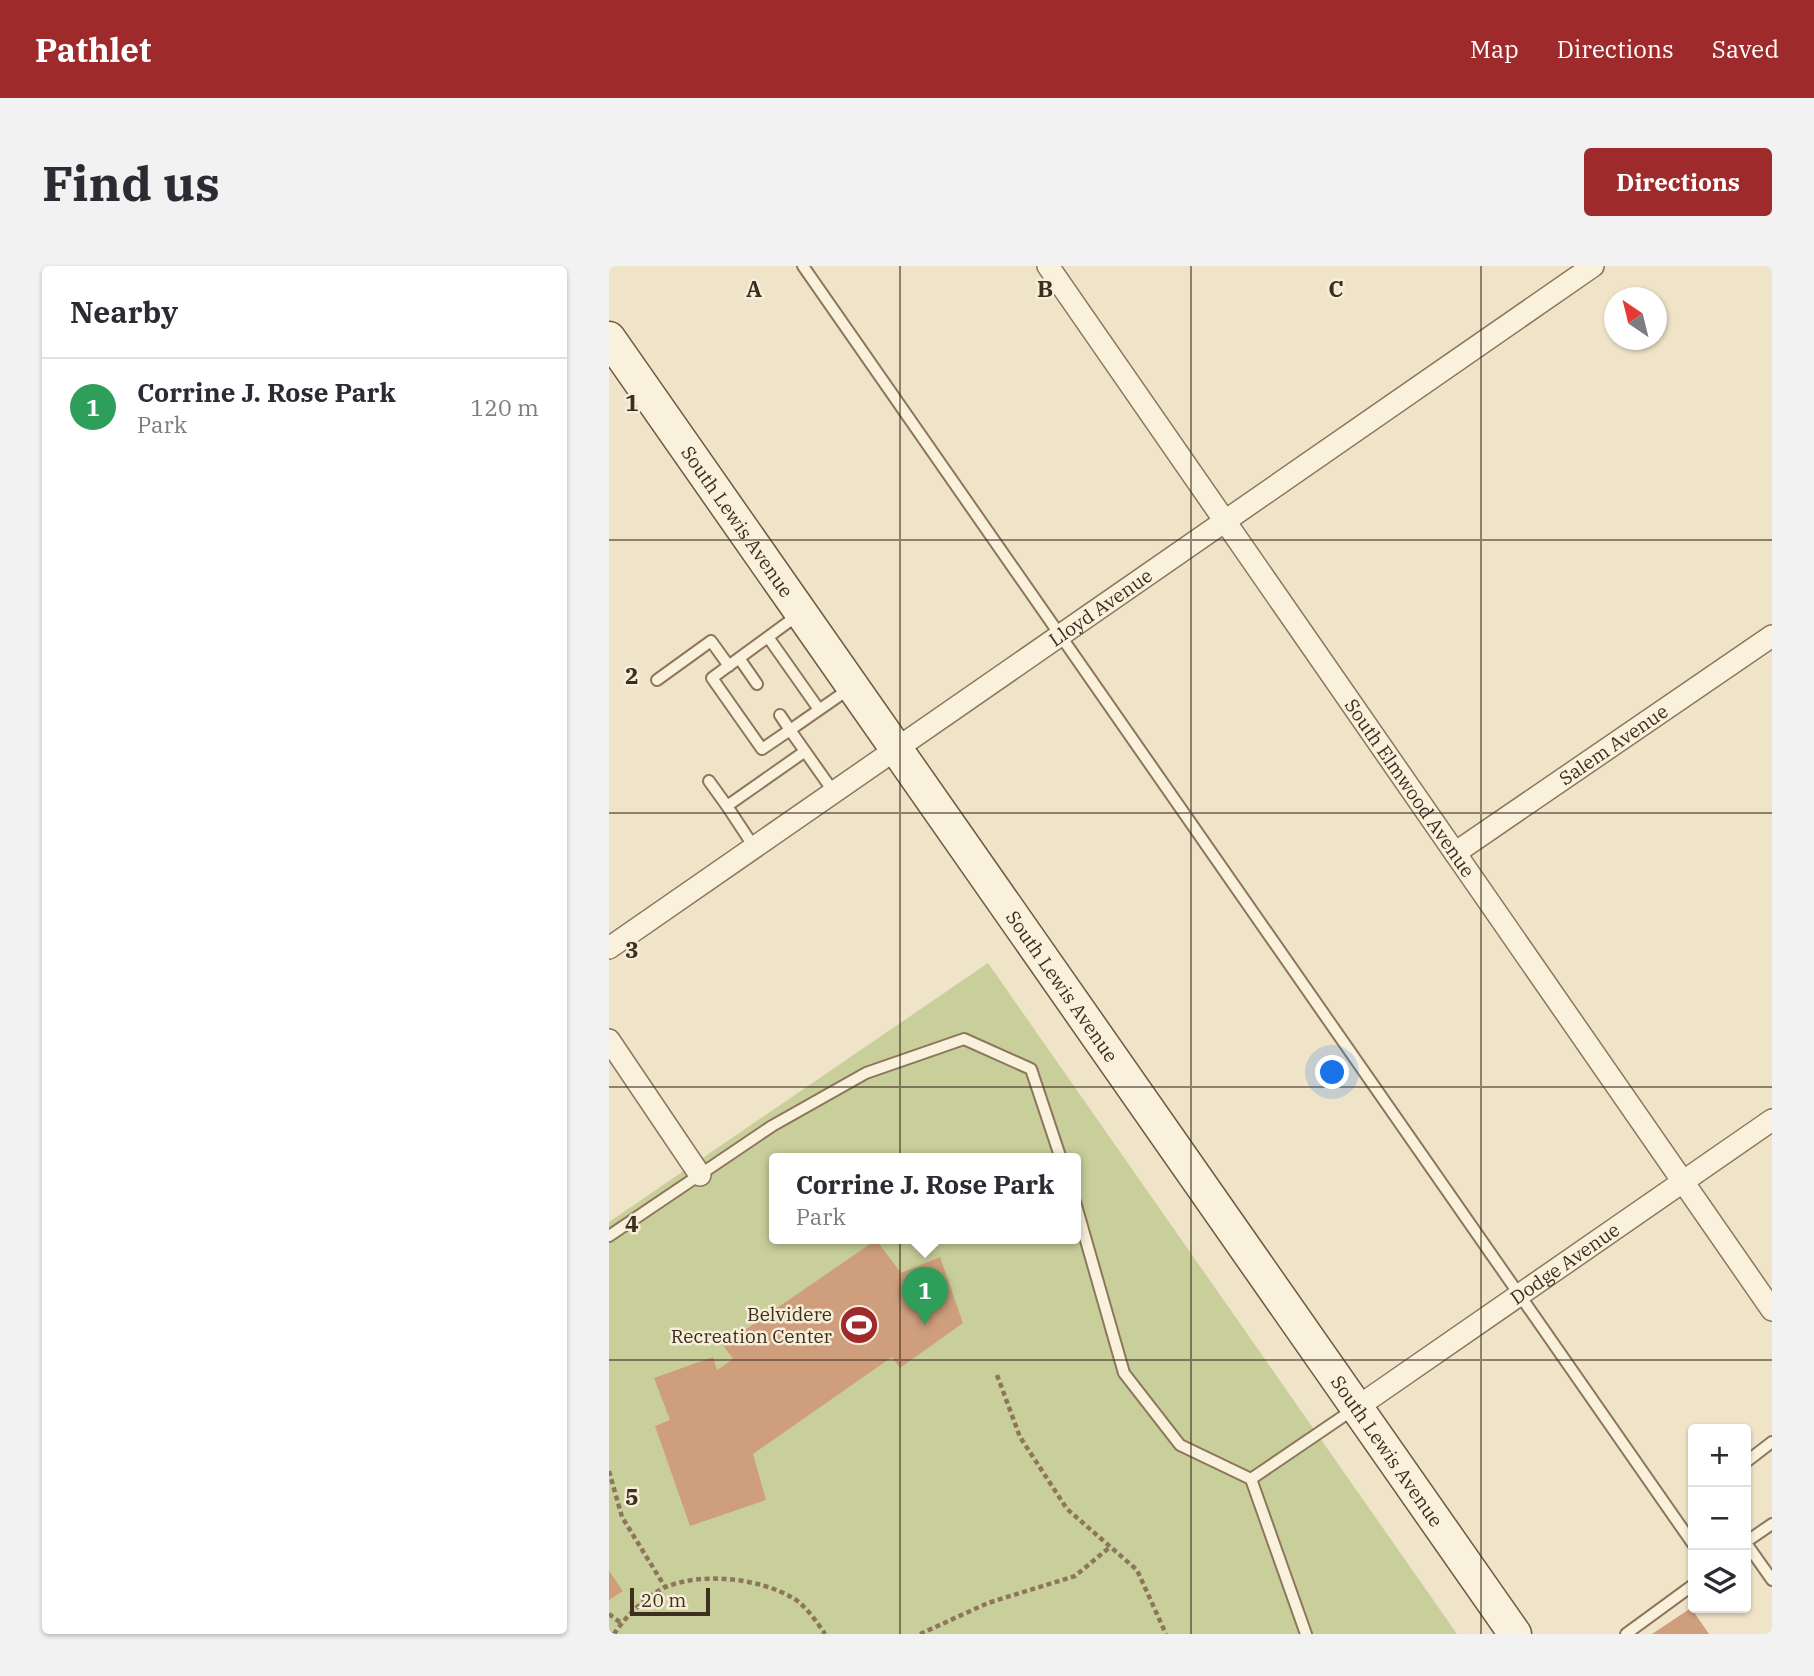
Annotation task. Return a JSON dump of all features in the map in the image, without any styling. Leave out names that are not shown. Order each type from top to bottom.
[{"type":"main road","name":"South Lewis Avenue","points":[[609,338],[1515,1634]]},
{"type":"street","name":"South Elmwood Avenue","points":[[1048,266],[1772,1310]]},
{"type":"street","name":"Lloyd Avenue","points":[[609,948],[1593,266]]},
{"type":"street","name":"Salem Avenue","points":[[1455,853],[1772,636]]},
{"type":"street","points":[[609,1040],[700,1175]]},
{"type":"street","name":"Dodge Avenue","points":[[1356,1408],[1772,1120]]},
{"type":"lane","points":[[803,266],[1688,1537]]},
{"type":"lane","points":[[800,613],[712,678],[762,749],[851,687]]},
{"type":"lane","points":[[768,638],[818,708]]},
{"type":"lane","points":[[657,680],[711,641],[729,666]]},
{"type":"lane","points":[[739,658],[757,684]]},
{"type":"lane","points":[[779,715],[833,791]]},
{"type":"lane","points":[[727,806],[804,752]]},
{"type":"lane","points":[[709,781],[754,847]]},
{"type":"lane","points":[[609,1236],[772,1126],[866,1073],[964,1039],[1031,1069],[1059,1153]]},
{"type":"lane","points":[[1081,1219],[1125,1373],[1180,1445],[1251,1479],[1306,1634]]},
{"type":"lane","points":[[1251,1479],[1356,1408]]},
{"type":"lane","points":[[1751,1458],[1772,1442]]},
{"type":"lane","points":[[1751,1539],[1772,1524]]},
{"type":"lane","points":[[1751,1549],[1772,1580]]},
{"type":"lane","points":[[1626,1634],[1688,1589]]},
{"type":"path","points":[[997,1374],[1020,1437],[1067,1509],[1137,1570],[1166,1634]]},
{"type":"path","points":[[609,1471],[622,1517],[665,1587]]},
{"type":"path","points":[[920,1634],[988,1603],[1075,1576],[1110,1547]]},
{"type":"path","points":[[614,1634],[621,1623],[665,1587],[702,1580],[750,1581],[794,1598],[825,1634]]},
{"type":"path","points":[[609,1614],[621,1623]]},
{"type":"green space","points":[[988,963],[1457,1634],[609,1634],[609,1222]]},
{"type":"building","points":[[870,1244],[879,1244],[901,1273],[940,1257],[963,1323],[900,1368],[892,1357],[753,1454],[766,1500],[690,1526],[655,1426],[670,1420],[654,1378],[713,1357],[717,1370],[733,1359],[723,1345]]},
{"type":"building","points":[[609,1571],[623,1591],[609,1600]]},
{"type":"building","points":[[1688,1610],[1688,1613],[1694,1613],[1709,1634],[1652,1634]]},
{"type":"place","name":"Belvidere Recreation Center","points":[[859,1325]]},
{"type":"place","name":"Corrine J. Rose Park","points":[[925,1325]]}]
